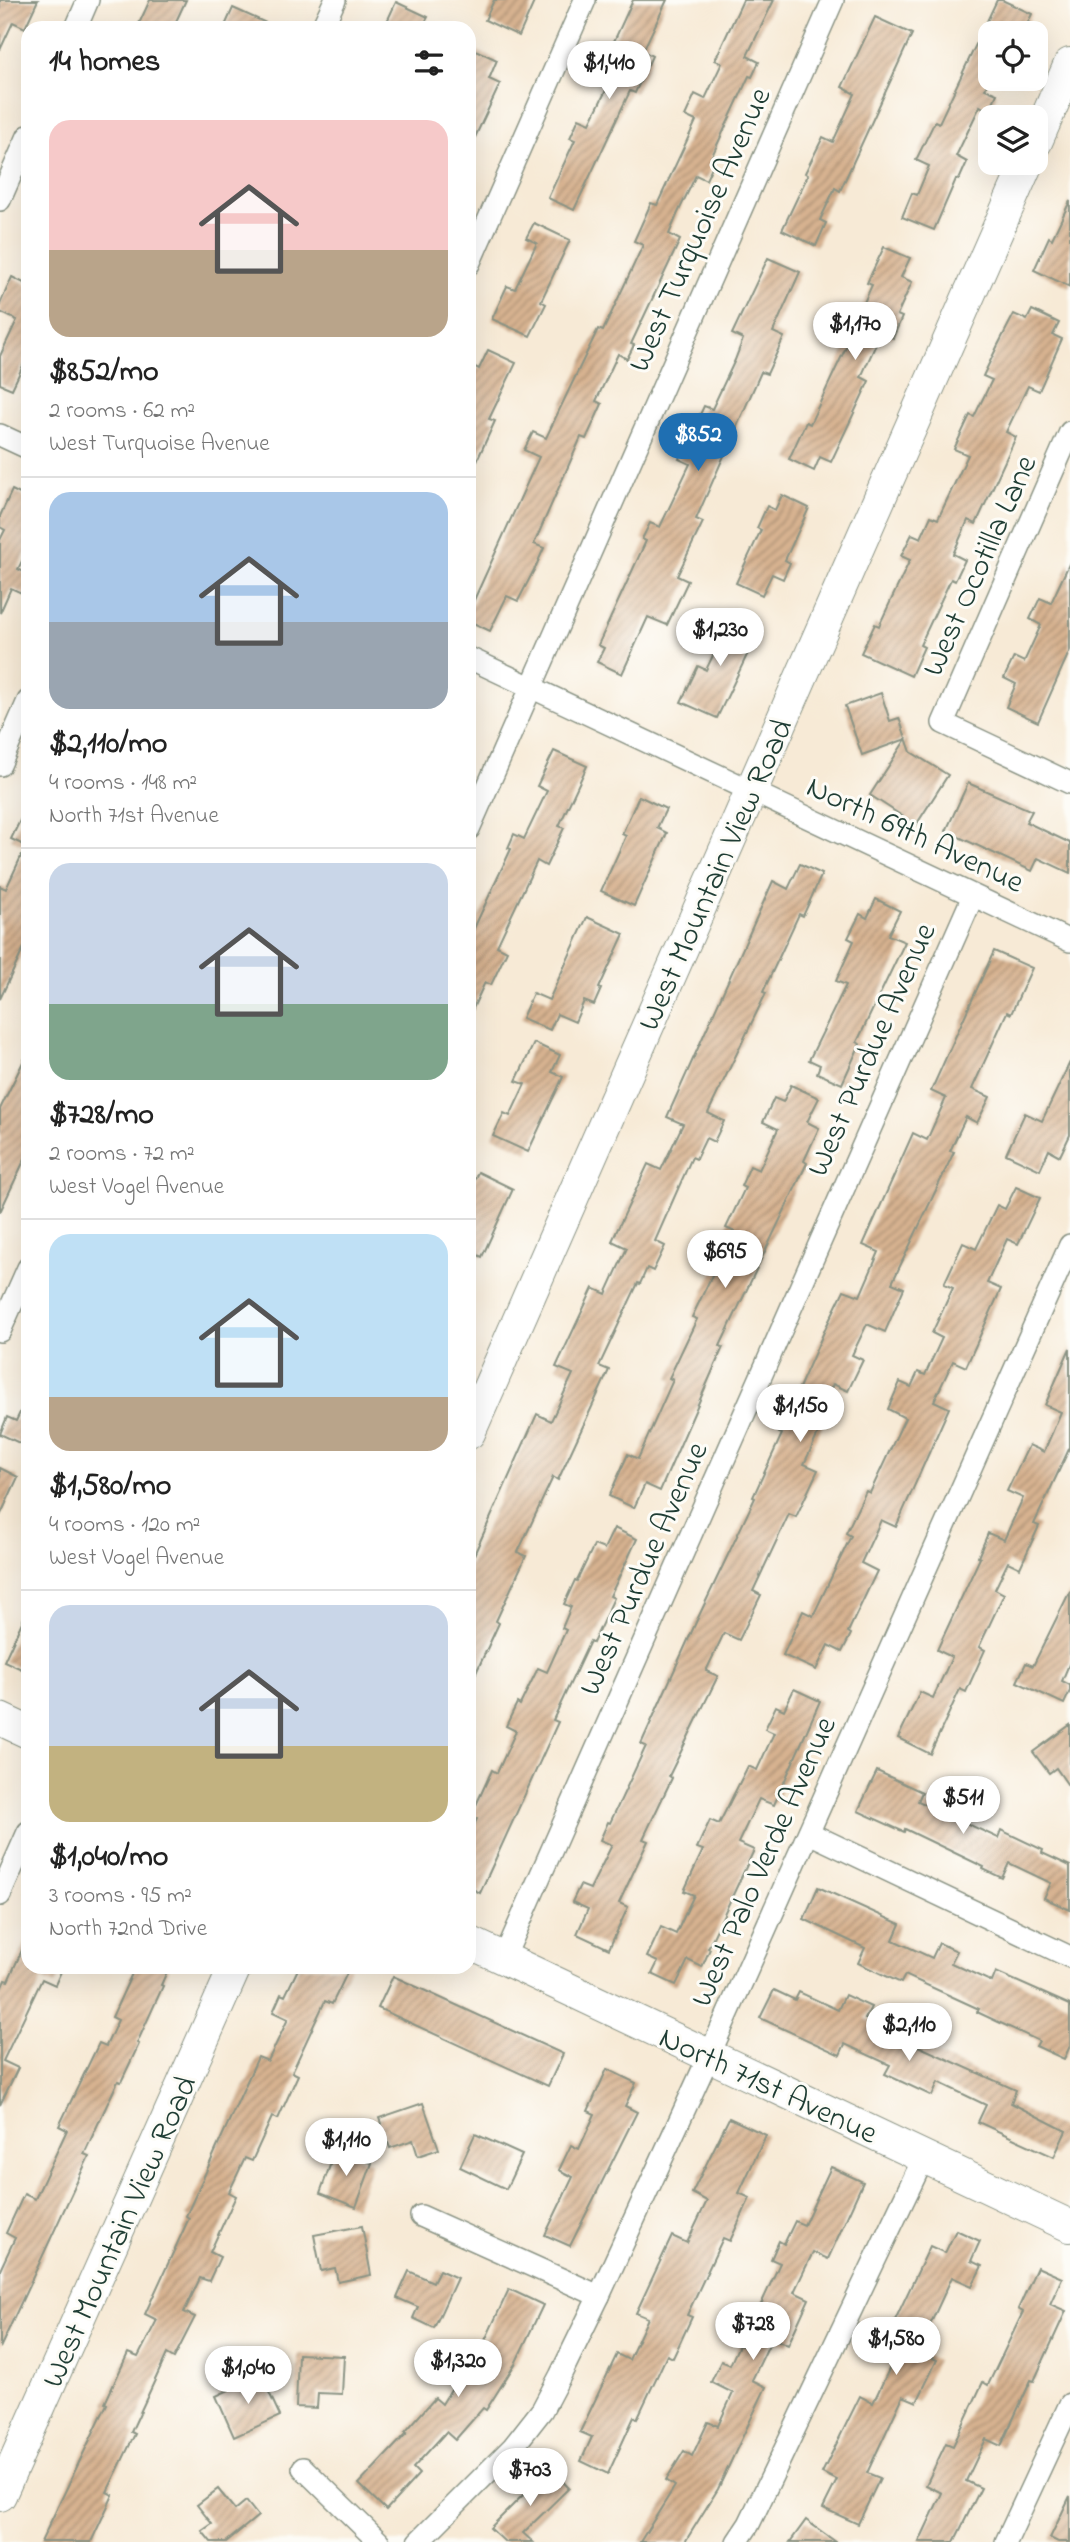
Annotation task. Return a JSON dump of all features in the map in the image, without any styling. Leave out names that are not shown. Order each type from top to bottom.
[{"type":"street","points":[[79,21],[88,0]]},
{"type":"street","points":[[326,21],[335,0]]},
{"type":"street","points":[[476,248],[585,0]]},
{"type":"street","name":"West Turquoise Avenue","points":[[476,813],[833,0]]},
{"type":"street","points":[[1048,115],[1070,65]]},
{"type":"street","points":[[0,200],[21,152]]},
{"type":"street","name":"West Mountain View Road","points":[[476,1417],[1022,175]]},
{"type":"street","name":"West Ocotilla Lane","points":[[1070,432],[943,723],[1070,783]]},
{"type":"street","points":[[0,435],[21,445]]},
{"type":"street","name":"North 69th Avenue","points":[[476,660],[1070,941]]},
{"type":"street","points":[[0,765],[21,717]]},
{"type":"street","name":"West Purdue Avenue","points":[[504,1958],[973,895]]},
{"type":"street","name":"West Palo Verde Avenue","points":[[418,2542],[513,2447],[542,2410],[599,2296],[709,2056],[1070,1245]]},
{"type":"street","points":[[0,1331],[21,1284]]},
{"type":"street","points":[[0,1719],[21,1729]]},
{"type":"street","points":[[809,1833],[1070,1957]]},
{"type":"street","points":[[0,1895],[21,1848]]},
{"type":"street","name":"North 71st Avenue","points":[[476,1945],[1070,2226]]},
{"type":"street","name":"West Mountain View Road","points":[[0,2495],[232,1974]]},
{"type":"street","points":[[737,2542],[749,2524],[924,2157]]},
{"type":"street","points":[[421,2216],[599,2296]]},
{"type":"street","points":[[1006,2542],[1070,2404]]},
{"type":"street","points":[[303,2468],[379,2542]]},
{"type":"building","points":[[0,0],[38,0],[28,21],[21,21],[21,26],[13,22],[0,50]]},
{"type":"building","points":[[150,0],[186,0],[176,21],[140,21]]},
{"type":"building","points":[[494,0],[535,0],[519,36],[485,20]]},
{"type":"building","points":[[633,0],[667,0],[643,51],[652,56],[635,93],[630,91],[574,210],[548,198],[575,140],[570,138],[579,118],[590,123],[610,82],[607,80],[618,57],[609,52]]},
{"type":"building","points":[[743,0],[774,0],[747,56],[759,62],[752,77],[749,76],[711,158],[715,160],[706,180],[696,175],[677,215],[669,234],[680,240],[631,344],[634,345],[627,359],[618,354],[596,401],[602,404],[586,439],[581,437],[534,544],[544,548],[536,566],[518,601],[507,596],[490,631],[476,624],[476,596],[539,457],[524,450],[533,432],[546,438],[598,329],[603,331],[643,245],[634,241],[651,203],[657,205],[696,121],[685,116],[695,94],[705,99],[722,63],[715,60]]},
{"type":"building","points":[[997,0],[1032,14],[1029,21],[987,21]]},
{"type":"building","points":[[396,2],[428,17],[426,21],[387,21]]},
{"type":"building","points":[[233,8],[262,21],[227,21]]},
{"type":"building","points":[[875,17],[912,34],[840,191],[835,188],[820,220],[826,223],[816,246],[782,230],[823,137],[833,142],[855,94],[842,87]]},
{"type":"building","points":[[978,40],[978,91],[997,94],[992,105],[978,105],[956,156],[967,162],[959,180],[956,179],[934,230],[902,217],[912,193],[917,195],[929,166],[916,160],[935,121],[939,123]]},
{"type":"building","points":[[476,50],[497,60],[489,79],[500,84],[476,135]]},
{"type":"building","points":[[1070,201],[1070,287],[1034,270]]},
{"type":"building","points":[[534,223],[570,240],[541,301],[546,304],[530,336],[492,319],[507,286],[515,289],[537,243],[526,238]]},
{"type":"building","points":[[884,247],[910,258],[901,277],[912,282],[897,315],[902,317],[893,338],[881,333],[861,377],[869,381],[831,462],[820,457],[814,471],[789,459],[806,422],[810,424],[848,343],[846,342],[872,285],[867,283]]},
{"type":"building","points":[[768,258],[800,272],[773,332],[784,337],[767,374],[761,372],[696,519],[703,522],[677,576],[688,581],[667,625],[648,617],[622,674],[597,662],[604,648],[598,645],[646,541],[642,539],[650,523],[660,527],[690,464],[679,459],[704,406],[712,409],[735,360],[743,339],[732,334]]},
{"type":"building","points":[[12,277],[21,282],[21,370],[12,389],[0,384],[0,356],[17,320],[0,312],[0,304]]},
{"type":"building","points":[[1032,310],[1059,323],[1053,335],[1062,339],[1039,391],[1028,386],[1006,432],[1016,437],[976,524],[968,520],[953,554],[965,560],[955,581],[951,579],[920,645],[924,647],[911,676],[861,653],[875,624],[879,626],[910,560],[901,556],[912,534],[921,538],[931,516],[938,519],[968,455],[954,449],[970,415],[974,417],[992,380],[983,376],[997,347],[1014,314],[1027,320]]},
{"type":"building","points":[[488,350],[516,363],[489,419],[495,421],[476,463],[476,368],[479,369]]},
{"type":"building","points":[[12,490],[21,494],[21,563],[18,569],[21,570],[21,593],[11,588],[0,613],[0,540],[5,530],[0,527],[0,516]]},
{"type":"building","points":[[782,495],[809,508],[785,560],[790,563],[783,579],[772,574],[762,595],[736,583],[761,530],[757,528],[767,506],[775,510]]},
{"type":"building","points":[[1070,562],[1070,650],[1038,722],[1006,707],[1016,684],[1004,678],[1014,657],[1024,662],[1041,625],[1030,619],[1040,598],[1051,603]]},
{"type":"building","points":[[721,615],[758,632],[717,718],[681,702],[698,666],[706,670],[720,641],[711,636]]},
{"type":"building","points":[[881,693],[890,721],[899,718],[911,752],[948,775],[916,825],[870,795],[906,739],[862,755],[845,706]]},
{"type":"building","points":[[554,751],[587,766],[559,826],[564,828],[546,866],[537,861],[497,946],[507,951],[491,985],[485,982],[476,1002],[476,924],[511,849],[508,848],[514,834],[524,839],[547,791],[537,786]]},
{"type":"building","points":[[968,783],[1032,811],[1026,822],[1070,843],[1070,873],[1038,858],[1032,871],[946,831]]},
{"type":"building","points":[[639,796],[666,809],[657,828],[667,833],[634,906],[601,891],[626,836],[622,834]]},
{"type":"building","points":[[21,818],[21,844],[11,839]]},
{"type":"building","points":[[21,857],[21,954],[0,999],[0,886],[6,889]]},
{"type":"building","points":[[800,864],[822,874],[803,916],[799,914],[763,992],[766,993],[708,1113],[724,1121],[714,1142],[706,1138],[696,1159],[692,1157],[655,1241],[665,1246],[653,1271],[647,1268],[640,1284],[638,1283],[599,1366],[609,1370],[558,1480],[553,1477],[518,1552],[526,1556],[476,1673],[476,1550],[537,1414],[551,1421],[573,1374],[556,1367],[593,1288],[606,1294],[627,1248],[612,1241],[648,1164],[661,1170],[683,1124],[667,1117],[773,881],[788,889]]},
{"type":"building","points":[[876,899],[900,911],[888,935],[905,942],[857,1042],[860,1044],[842,1084],[817,1073],[820,1065],[809,1060],[846,985],[836,981],[854,941],[848,938],[860,914],[867,918]]},
{"type":"building","points":[[587,917],[624,934],[594,1005],[584,1001],[575,1022],[557,1014],[550,1030],[522,1018],[533,993],[549,1000]]},
{"type":"building","points":[[994,951],[1032,968],[1011,1014],[1007,1012],[972,1089],[990,1097],[977,1123],[966,1117],[950,1151],[954,1152],[892,1283],[904,1288],[885,1332],[867,1324],[852,1355],[863,1360],[848,1391],[833,1384],[818,1416],[825,1419],[804,1464],[818,1470],[796,1517],[789,1514],[753,1591],[761,1595],[739,1640],[724,1633],[706,1671],[718,1676],[669,1776],[672,1778],[643,1839],[648,1841],[619,1903],[628,1907],[609,1949],[577,1934],[588,1909],[572,1902],[580,1885],[590,1889],[612,1845],[600,1840],[646,1746],[641,1744],[755,1498],[753,1497],[782,1434],[779,1433],[827,1325],[844,1290],[860,1296],[879,1252],[863,1245],[913,1133],[927,1140],[946,1098],[931,1091]]},
{"type":"building","points":[[534,1043],[560,1055],[552,1072],[563,1077],[528,1152],[493,1136],[504,1113],[510,1116],[525,1084],[516,1081]]},
{"type":"building","points":[[1070,1062],[1070,1135],[1060,1156],[1049,1150],[1040,1170],[1006,1154],[1025,1113],[1042,1121]]},
{"type":"building","points":[[21,1066],[21,1167],[0,1212],[0,1109]]},
{"type":"building","points":[[791,1085],[819,1098],[807,1122],[819,1128],[804,1161],[807,1163],[720,1346],[723,1347],[660,1491],[645,1484],[634,1508],[609,1496],[628,1454],[638,1459],[673,1380],[669,1378],[697,1319],[692,1317],[714,1271],[718,1273],[737,1233],[726,1228],[745,1188],[741,1186],[750,1166],[759,1170],[778,1129],[763,1122],[774,1098],[783,1102]]},
{"type":"building","points":[[478,1172],[513,1189],[482,1257],[476,1254]]},
{"type":"building","points":[[1016,1187],[1040,1198],[1018,1244],[1007,1239],[987,1283],[1001,1289],[966,1367],[953,1361],[934,1401],[949,1408],[896,1527],[881,1520],[861,1563],[877,1571],[848,1632],[851,1634],[842,1652],[828,1645],[816,1670],[783,1655],[803,1611],[813,1616],[851,1536],[846,1533],[866,1491],[870,1493],[905,1418],[888,1409],[900,1382],[911,1387],[918,1372],[925,1375],[942,1338],[932,1333],[953,1288],[944,1284],[963,1243],[976,1249],[997,1205],[1005,1209]]},
{"type":"building","points":[[1070,1348],[1070,1447],[1034,1524],[1039,1526],[1020,1568],[1008,1562],[995,1589],[1004,1594],[979,1647],[985,1650],[966,1692],[960,1689],[930,1754],[898,1738],[920,1692],[933,1698],[952,1657],[937,1650],[980,1558],[978,1557],[988,1533],[1004,1540],[1023,1498],[1007,1491],[1029,1445],[1044,1452],[1061,1412],[1045,1405]]},
{"type":"building","points":[[21,1411],[21,1444],[0,1434],[7,1417],[16,1421]]},
{"type":"building","points":[[0,1468],[18,1477],[0,1516]]},
{"type":"building","points":[[614,1528],[637,1539],[610,1596],[614,1598],[593,1643],[590,1641],[553,1720],[558,1722],[480,1893],[476,1891],[476,1805],[492,1770],[497,1773],[516,1731],[506,1726],[517,1703],[520,1705],[538,1668],[547,1672],[566,1630],[562,1628],[571,1607],[564,1604],[575,1580],[577,1581],[594,1545],[604,1549]]},
{"type":"building","points":[[1070,1591],[1070,1662],[1062,1681],[1070,1685],[1070,1691],[1064,1704],[1017,1682],[1026,1663],[1033,1666]]},
{"type":"building","points":[[21,1624],[21,1669],[4,1661]]},
{"type":"building","points":[[794,1689],[820,1701],[774,1805],[759,1799],[738,1843],[754,1850],[708,1948],[710,1949],[702,1967],[688,1960],[676,1985],[652,1974],[658,1962],[647,1957],[661,1927],[676,1934],[694,1895],[684,1891],[703,1850],[697,1848],[710,1820],[719,1824],[748,1766],[757,1770],[774,1733],[765,1729],[776,1706],[784,1710]]},
{"type":"building","points":[[1070,1725],[1070,1788],[1056,1768],[1049,1773],[1033,1752]]},
{"type":"building","points":[[877,1771],[922,1792],[918,1801],[998,1838],[1001,1830],[1070,1866],[1070,1910],[1044,1898],[1051,1883],[1009,1863],[1002,1878],[905,1829],[904,1832],[858,1811]]},
{"type":"building","points":[[818,1887],[900,1924],[893,1940],[932,1958],[939,1943],[957,1951],[951,1963],[992,1982],[996,1972],[1070,2005],[1070,2046],[1064,2059],[1036,2046],[1039,2041],[977,2012],[979,2009],[905,1975],[901,1983],[858,1963],[865,1948],[804,1919]]},
{"type":"building","points":[[21,1952],[21,1974],[60,1974],[55,1985],[42,1979],[3,2061],[18,2068],[0,2105],[0,1991],[5,1980],[8,1981]]},
{"type":"building","points":[[132,1974],[166,1974],[137,2043],[139,2044],[121,2082],[118,2081],[84,2154],[89,2156],[0,2348],[0,2270],[15,2238],[6,2233],[24,2194],[35,2199],[67,2130],[59,2126],[99,2043],[106,2046],[118,2020],[112,2017]]},
{"type":"building","points":[[296,1974],[347,1974],[332,2004],[325,2001],[292,2072],[298,2075],[278,2119],[272,2117],[252,2161],[245,2158],[229,2192],[236,2196],[210,2252],[220,2257],[209,2281],[200,2278],[184,2312],[195,2317],[174,2358],[167,2354],[131,2432],[135,2434],[107,2492],[113,2495],[91,2542],[41,2542],[107,2404],[105,2403],[128,2353],[138,2357],[157,2320],[145,2314],[258,2057],[268,2061],[288,2019],[273,2012],[281,1994],[285,1996]]},
{"type":"building","points":[[393,1976],[563,2054],[548,2086],[378,2008]]},
{"type":"building","points":[[774,1990],[795,2000],[799,1992],[838,2010],[845,1995],[871,2007],[865,2019],[881,2027],[880,2029],[1016,2090],[1011,2103],[1066,2131],[1054,2157],[978,2122],[986,2105],[938,2082],[932,2096],[885,2074],[890,2065],[845,2044],[840,2055],[760,2018]]},
{"type":"building","points":[[607,2069],[636,2083],[625,2106],[637,2112],[570,2246],[545,2235],[573,2177],[559,2170],[571,2145],[579,2149],[595,2114],[588,2111]]},
{"type":"building","points":[[423,2103],[439,2149],[418,2156],[413,2140],[390,2148],[379,2118]]},
{"type":"building","points":[[729,2118],[766,2135],[739,2193],[750,2198],[730,2241],[723,2238],[687,2315],[692,2317],[673,2358],[667,2355],[608,2474],[581,2461],[592,2437],[580,2432],[617,2354],[629,2360],[648,2318],[636,2313],[672,2236],[687,2243],[707,2201],[692,2193]]},
{"type":"building","points":[[475,2134],[522,2155],[506,2189],[460,2167]]},
{"type":"building","points":[[336,2149],[372,2163],[356,2207],[320,2193]]},
{"type":"building","points":[[831,2167],[863,2182],[828,2259],[813,2252],[794,2292],[809,2299],[788,2345],[772,2338],[752,2380],[766,2387],[718,2489],[685,2542],[640,2542],[675,2486],[666,2480],[684,2451],[692,2456],[708,2422],[718,2426],[733,2393],[711,2382],[721,2361],[730,2365],[739,2345],[742,2346],[780,2263],[771,2259],[779,2241],[784,2244],[795,2221],[804,2225]]},
{"type":"building","points":[[362,2226],[371,2275],[338,2282],[335,2268],[321,2271],[314,2235]]},
{"type":"building","points":[[956,2230],[980,2241],[971,2261],[982,2266],[972,2286],[952,2277],[918,2351],[937,2360],[917,2402],[903,2396],[867,2473],[880,2478],[858,2524],[823,2508],[837,2480],[822,2473],[860,2396],[873,2403],[893,2361],[879,2354],[930,2246],[945,2253]]},
{"type":"building","points":[[1037,2267],[1062,2278],[1050,2304],[1066,2311],[1001,2446],[986,2439],[966,2481],[981,2488],[954,2542],[919,2542],[942,2493],[926,2485],[946,2443],[953,2446],[983,2382],[988,2385],[1023,2312],[1018,2309]]},
{"type":"building","points":[[439,2270],[457,2278],[434,2328],[413,2318],[418,2307],[397,2298],[409,2271],[433,2282]]},
{"type":"building","points":[[509,2289],[543,2305],[515,2364],[486,2410],[483,2408],[455,2440],[446,2432],[413,2468],[419,2474],[386,2510],[359,2484],[407,2433],[405,2432],[435,2398],[442,2404],[477,2347],[481,2349]]},
{"type":"building","points":[[298,2354],[344,2356],[342,2394],[318,2393],[317,2408],[296,2407]]},
{"type":"building","points":[[261,2375],[280,2416],[234,2437],[216,2396]]},
{"type":"building","points":[[547,2471],[553,2471],[569,2488],[523,2533],[533,2542],[505,2542],[490,2528]]},
{"type":"building","points":[[218,2489],[235,2510],[246,2501],[258,2516],[226,2542],[211,2542],[202,2531],[212,2524],[197,2505]]},
{"type":"building","points":[[1070,2496],[1070,2542],[1058,2542],[1050,2538]]},
{"type":"building","points":[[806,2520],[814,2526],[836,2542],[790,2542]]}]
